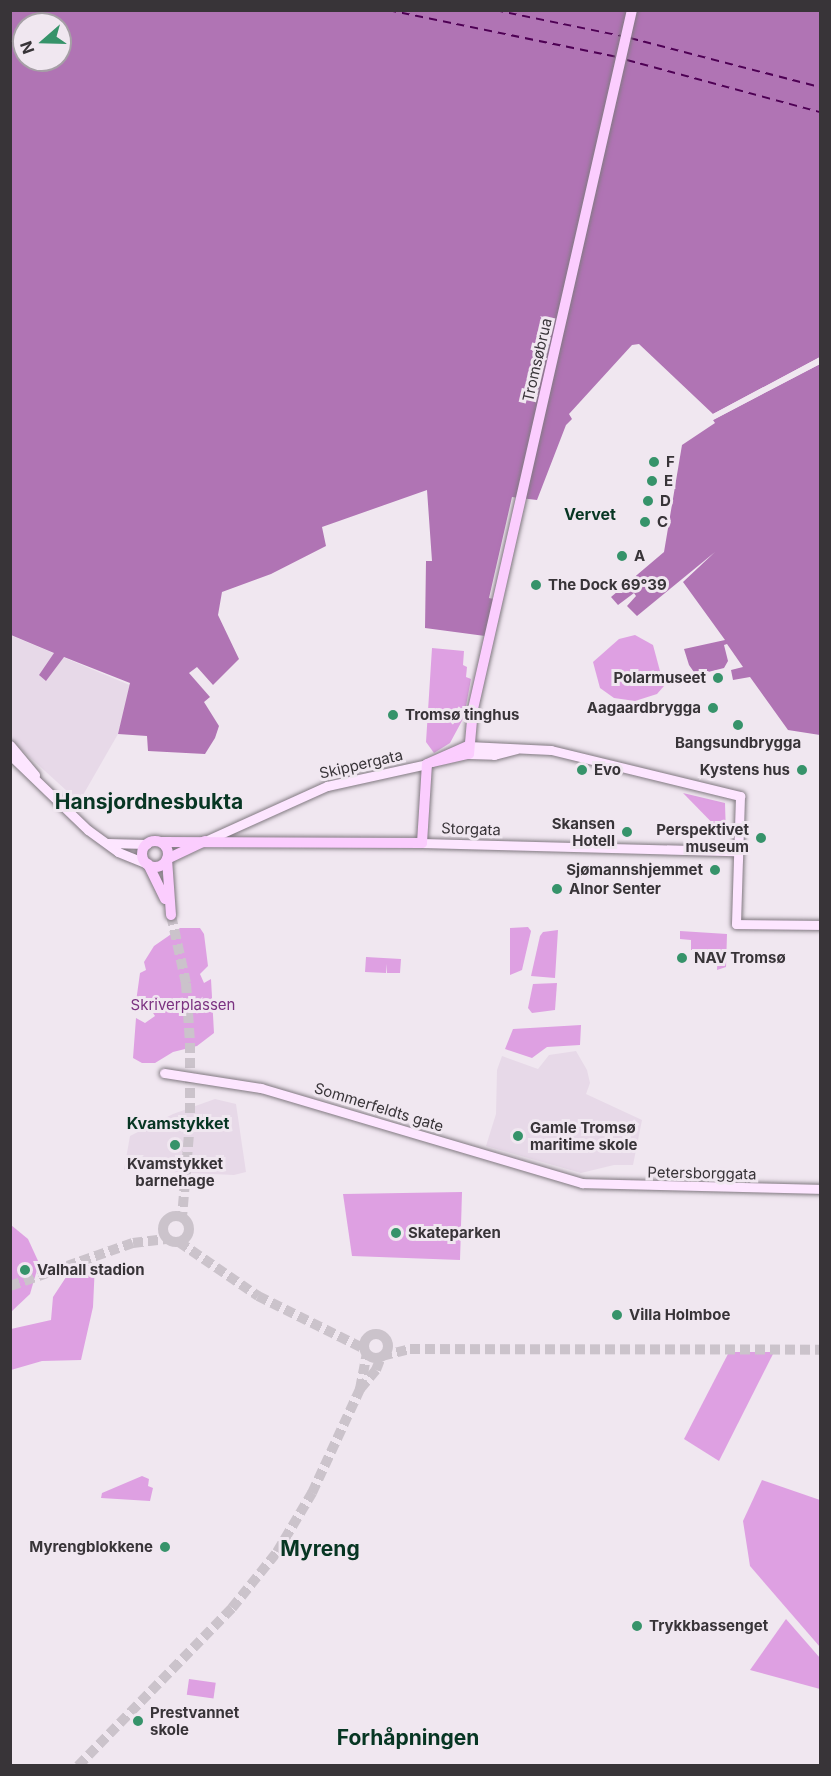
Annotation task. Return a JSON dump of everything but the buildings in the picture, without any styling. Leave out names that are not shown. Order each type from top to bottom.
[{"type":"main road","name":"Tromsøbrua","points":[[468,750],[471,716],[632,10]]},
{"type":"main road","name":"Skippergata","points":[[430,763],[468,750]]},
{"type":"main road","points":[[422,843],[430,763]]},
{"type":"main road","name":"Storgata","points":[[167,859],[205,841]]},
{"type":"main road","points":[[162,842],[168,851],[171,913],[143,855],[147,844],[162,842]]},
{"type":"main road","name":"Storgata","points":[[162,842],[422,843]]},
{"type":"main road","points":[[148,864],[160,866],[167,859]]},
{"type":"street","points":[[10,745],[35,775],[88,830],[107,843],[148,864]]},
{"type":"street","name":"Skippergata","points":[[468,750],[494,755],[516,749],[551,750],[740,796],[736,851]]},
{"type":"street","points":[[10,755],[35,775]]},
{"type":"street","name":"Skippergata","points":[[205,841],[327,786],[430,763]]},
{"type":"street","points":[[107,843],[147,844]]},
{"type":"street","name":"Storgata","points":[[422,843],[736,851]]},
{"type":"street","points":[[736,851],[736,924],[820,925]]},
{"type":"street","name":"Sommerfeldts gate","points":[[164,1073],[261,1088],[582,1183]]},
{"type":"street","name":"Petersborggata","points":[[582,1183],[820,1189]]},
{"type":"shaded area","points":[[10,11],[820,11],[820,357],[713,414],[639,344],[632,345],[569,414],[572,419],[566,425],[537,500],[512,497],[489,598],[502,601],[485,636],[425,628],[426,561],[432,561],[427,490],[322,527],[326,546],[271,574],[222,592],[218,615],[239,659],[213,685],[197,667],[189,673],[210,697],[204,702],[219,726],[205,754],[148,751],[147,736],[118,734],[130,683],[64,657],[46,681],[39,675],[54,653],[11,635]]},
{"type":"shaded area","points":[[820,364],[820,735],[788,730],[750,677],[733,680],[731,670],[743,667],[727,644],[724,645],[728,661],[724,668],[696,675],[689,665],[684,649],[725,640],[683,582],[715,552],[637,616],[627,606],[636,596],[634,593],[618,605],[611,597],[664,552],[682,445],[715,423],[713,420]]},
{"type":"shaded area","points":[[10,635],[132,686],[118,734],[79,802],[11,740]]},
{"type":"shaded area","points":[[576,1051],[587,1070],[590,1083],[586,1094],[642,1120],[633,1165],[614,1165],[581,1173],[486,1146],[496,1114],[497,1070],[502,1056],[538,1069],[549,1055]]},
{"type":"shaded area","points":[[215,1099],[236,1104],[246,1172],[234,1175],[124,1170],[130,1136],[173,1114]]},
{"type":"green space","points":[[635,635],[653,645],[664,686],[657,694],[635,701],[614,698],[600,688],[593,662],[619,639]]},
{"type":"green space","points":[[432,648],[464,651],[463,665],[467,667],[466,677],[471,679],[464,717],[450,743],[434,753],[426,742]]},
{"type":"green space","points":[[683,793],[725,803],[726,837]]},
{"type":"green space","points":[[528,927],[531,931],[522,970],[510,975],[510,928]]},
{"type":"green space","name":"Skriverplassen","points":[[180,928],[200,928],[204,934],[208,966],[200,974],[204,983],[211,979],[214,1033],[197,1046],[173,1052],[155,1063],[142,1063],[133,1058],[136,1018],[145,1023],[155,1016],[148,1005],[135,1009],[140,973],[146,970],[144,962],[154,946]]},
{"type":"green space","points":[[558,930],[555,978],[531,976],[540,936],[543,932]]},
{"type":"green space","points":[[680,931],[727,934],[726,967],[717,970],[718,951],[691,950],[691,940],[680,939]]},
{"type":"green space","points":[[366,957],[401,959],[400,973],[387,973],[387,964],[386,973],[365,972]]},
{"type":"green space","points":[[557,983],[555,1010],[532,1013],[528,1008],[533,984]]},
{"type":"green space","points":[[581,1025],[580,1045],[547,1047],[532,1058],[505,1049],[513,1029]]},
{"type":"green space","points":[[462,1192],[460,1260],[352,1256],[343,1194]]},
{"type":"green space","name":"Valhall stadion","points":[[11,1225],[28,1239],[39,1263],[30,1294],[11,1312]]},
{"type":"green space","points":[[95,1264],[93,1307],[81,1360],[42,1361],[11,1370],[11,1329],[51,1320],[53,1297],[72,1268]]},
{"type":"green space","points":[[729,1352],[774,1352],[719,1461],[684,1439]]},
{"type":"green space","points":[[142,1476],[149,1479],[148,1486],[153,1488],[150,1501],[101,1498],[102,1493]]},
{"type":"green space","points":[[762,1480],[820,1500],[820,1647],[750,1566],[743,1521]]},
{"type":"green space","points":[[786,1619],[820,1658],[820,1689],[750,1670]]},
{"type":"green space","points":[[189,1679],[216,1683],[214,1699],[187,1695]]},
{"type":"pier","points":[[820,357],[820,364],[713,420],[713,414]]},
{"type":"ferry route","points":[[388,10],[616,57]]},
{"type":"ferry route","points":[[495,10],[622,36]]},
{"type":"ferry route","points":[[630,38],[820,87]]},
{"type":"ferry route","points":[[627,60],[820,112]]},
{"type":"tunnel","points":[[171,915],[186,983],[190,1043],[190,1122],[182,1217]]},
{"type":"tunnel","points":[[176,1216],[185,1220],[189,1229],[185,1238],[176,1242],[167,1238],[163,1229],[167,1220],[176,1216]]},
{"type":"tunnel","points":[[10,1286],[133,1243],[168,1239]]},
{"type":"tunnel","points":[[179,1242],[258,1296],[365,1349]]},
{"type":"tunnel","points":[[376,1334],[384,1338],[388,1346],[384,1354],[376,1358],[368,1354],[364,1346],[368,1338],[376,1334]]},
{"type":"tunnel","points":[[382,1356],[410,1349],[820,1350]]},
{"type":"tunnel","points":[[78,1766],[232,1608],[277,1552],[312,1493],[360,1389],[367,1353]]},
{"type":"tunnel","points":[[360,1389],[376,1370],[381,1357]]},
{"type":"place","name":"F","points":[[654,462]]},
{"type":"place","name":"E","points":[[652,481]]},
{"type":"place","name":"D","points":[[648,501]]},
{"type":"place","name":"C","points":[[645,522]]},
{"type":"place","name":"A","points":[[622,556]]},
{"type":"place","name":"The Dock 69°39","points":[[536,585]]},
{"type":"place","name":"Polarmuseet","points":[[718,678]]},
{"type":"place","name":"Aagaardbrygga","points":[[713,708]]},
{"type":"place","name":"Tromsø tinghus","points":[[393,715]]},
{"type":"place","name":"Bangsundbrygga","points":[[738,725]]},
{"type":"place","name":"Evo","points":[[582,770]]},
{"type":"place","name":"Kystens hus","points":[[802,770]]},
{"type":"place","name":"Skansen Hotell","points":[[627,832]]},
{"type":"place","name":"Perspektivet museum","points":[[761,838]]},
{"type":"place","name":"Sjømannshjemmet","points":[[715,870]]},
{"type":"place","name":"Alnor Senter","points":[[557,889]]},
{"type":"place","name":"NAV Tromsø","points":[[682,958]]},
{"type":"place","name":"Gamle Tromsø maritime skole","points":[[518,1136]]},
{"type":"place","name":"Kvamstykket barnehage","points":[[175,1145]]},
{"type":"place","name":"Skateparken","points":[[396,1233]]},
{"type":"place","name":"Valhall stadion","points":[[25,1270]]},
{"type":"place","name":"Villa Holmboe","points":[[617,1315]]},
{"type":"place","name":"Myrengblokkene","points":[[165,1547]]},
{"type":"place","name":"Trykkbassenget","points":[[637,1626]]},
{"type":"place","name":"Prestvannet skole","points":[[138,1721]]},
{"type":"district","name":"Vervet","points":[[590,514]]},
{"type":"district","name":"Hansjordnesbukta","points":[[149,802]]},
{"type":"district","name":"Kvamstykket","points":[[178,1123]]},
{"type":"district","name":"Myreng","points":[[320,1549]]},
{"type":"district","name":"Forhåpningen","points":[[408,1738]]}]
